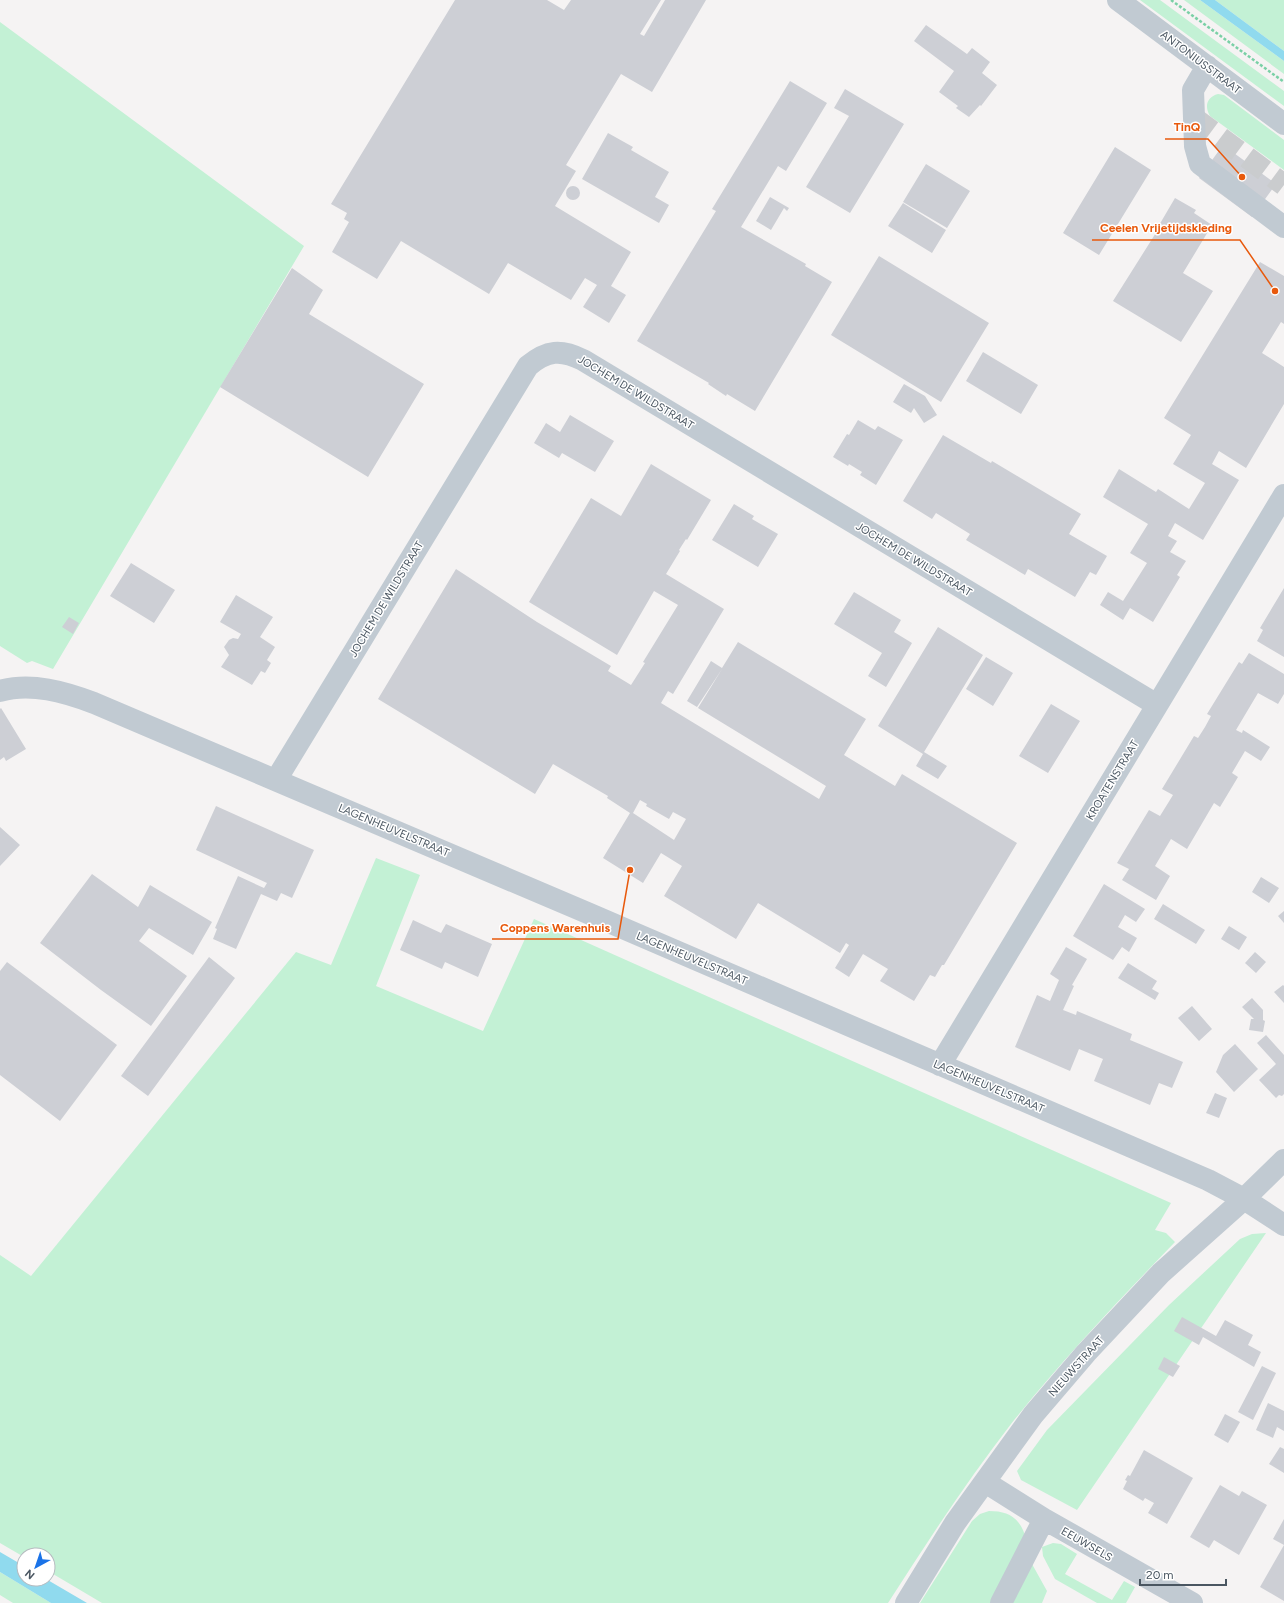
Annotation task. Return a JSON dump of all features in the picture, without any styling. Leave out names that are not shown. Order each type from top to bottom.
[{"type":"street","name":"ANTONIUSSTRAAT","points":[[1118,0],[1284,124]]},
{"type":"street","points":[[1207,66],[1193,90],[1195,146],[1200,164],[1280,218]]},
{"type":"street","name":"JOCHEM DE WILDSTRAAT","points":[[276,780],[528,366],[537,358],[560,352],[572,354],[583,360],[1157,705]]},
{"type":"street","name":"KROATENSTRAAT","points":[[940,1065],[1284,495]]},
{"type":"street","name":"LAGENHEUVELSTRAAT","points":[[0,691],[10,688],[36,688],[67,693],[94,703],[1208,1180],[1244,1199],[1284,1225]]},
{"type":"street","name":"NIEUWSTRAAT","points":[[906,1603],[955,1523],[1033,1415],[1086,1353],[1162,1273],[1244,1199],[1284,1160]]},
{"type":"street","name":"EEUWSELS","points":[[985,1482],[1044,1520],[1192,1603]]},
{"type":"street","points":[[1002,1603],[1044,1520]]},
{"type":"path","points":[[1171,0],[1284,82]]},
{"type":"green space","points":[[1140,0],[1160,0],[1284,91],[1284,106]]},
{"type":"green space","points":[[1184,0],[1200,0],[1284,61],[1284,74]]},
{"type":"green space","points":[[1215,0],[1284,0],[1284,51]]},
{"type":"green space","points":[[0,22],[304,246],[53,669],[32,661],[27,663],[0,646]]},
{"type":"green space","points":[[1218,94],[1224,95],[1284,140],[1284,170],[1210,116],[1207,109],[1208,102],[1211,97]]},
{"type":"green space","points":[[376,858],[420,875],[376,986],[483,1031],[534,919],[1171,1203],[1155,1230],[1166,1233],[1175,1242],[1070,1354],[1030,1400],[979,1467],[917,1557],[888,1603],[102,1603],[56,1576],[56,1547],[16,1547],[16,1552],[0,1543],[0,1255],[31,1276],[296,952],[331,965]]},
{"type":"green space","points":[[1266,1233],[1077,1510],[1021,1480],[1017,1471],[1047,1430],[1169,1305],[1240,1239],[1252,1234]]},
{"type":"green space","points":[[989,1511],[996,1511],[1009,1515],[1018,1521],[1026,1539],[994,1603],[920,1603],[972,1521],[980,1514]]},
{"type":"green space","points":[[1053,1543],[1061,1544],[1077,1554],[1065,1574],[1112,1600],[1124,1581],[1135,1587],[1126,1603],[1097,1603],[1055,1579],[1043,1556],[1042,1547]]},
{"type":"green space","points":[[1032,1564],[1047,1591],[1042,1603],[1011,1603]]},
{"type":"green space","points":[[0,1572],[16,1582],[16,1587],[25,1587],[51,1603],[13,1603],[0,1595]]},
{"type":"water","points":[[1200,0],[1215,0],[1284,51],[1284,61]]},
{"type":"water","points":[[0,1552],[16,1561],[16,1582],[0,1572]]},
{"type":"water","points":[[56,1585],[87,1603],[51,1603],[25,1587],[56,1587]]},
{"type":"building","points":[[455,0],[547,0],[564,10],[571,0],[661,0],[640,34],[644,36],[665,0],[706,0],[652,92],[621,74],[566,165],[576,171],[555,206],[631,252],[611,286],[626,295],[609,323],[583,307],[597,285],[585,278],[571,300],[508,263],[489,294],[401,241],[377,279],[332,252],[349,222],[344,219],[347,213],[331,204]]},
{"type":"building","points":[[926,25],[967,54],[972,48],[990,62],[982,73],[997,85],[981,106],[980,105],[969,117],[956,108],[958,106],[939,92],[954,71],[914,41]]},
{"type":"building","points":[[790,81],[827,103],[786,171],[778,166],[741,227],[806,264],[805,266],[832,282],[755,411],[727,394],[726,396],[708,384],[709,383],[637,341],[716,211],[712,209]]},
{"type":"building","points":[[845,89],[904,124],[850,213],[806,187],[849,116],[834,108]]},
{"type":"building","points":[[608,133],[633,147],[631,150],[669,172],[655,197],[669,205],[659,223],[582,179]]},
{"type":"building","points":[[1223,145],[1276,184],[1252,217],[1199,178]]},
{"type":"building","points":[[1115,147],[1151,170],[1099,255],[1063,233]]},
{"type":"building","points":[[926,164],[970,191],[947,228],[903,202]]},
{"type":"building","points":[[573,186],[578,188],[580,193],[578,198],[573,200],[568,198],[566,193],[568,188]]},
{"type":"building","points":[[770,197],[789,208],[787,211],[784,208],[771,230],[756,221]]},
{"type":"building","points":[[1175,198],[1196,210],[1194,213],[1212,225],[1183,273],[1213,291],[1181,342],[1113,301],[1159,228],[1158,227]]},
{"type":"building","points":[[903,203],[946,230],[932,253],[888,226]]},
{"type":"building","points":[[879,256],[989,323],[941,402],[831,335]]},
{"type":"building","points":[[1260,262],[1284,276],[1284,324],[1281,322],[1262,353],[1284,367],[1284,404],[1246,468],[1219,451],[1212,464],[1239,480],[1203,540],[1175,523],[1168,536],[1177,541],[1170,552],[1186,561],[1177,575],[1180,577],[1153,622],[1130,608],[1123,620],[1100,605],[1108,592],[1123,601],[1147,563],[1130,553],[1148,524],[1103,497],[1119,469],[1156,492],[1158,489],[1189,509],[1205,483],[1173,464],[1191,435],[1164,418]]},
{"type":"building","points":[[292,268],[323,290],[309,314],[424,384],[368,477],[220,387]]},
{"type":"building","points":[[983,352],[1038,385],[1021,414],[966,381]]},
{"type":"building","points":[[904,384],[925,396],[937,415],[924,423],[914,408],[911,413],[893,402]]},
{"type":"building","points":[[570,415],[614,441],[595,472],[562,453],[559,458],[534,443],[546,423],[560,432]]},
{"type":"building","points":[[858,420],[875,430],[878,426],[903,440],[876,485],[860,475],[862,472],[833,457],[847,434],[849,435]]},
{"type":"building","points":[[943,435],[991,463],[992,461],[1081,514],[1069,534],[1107,556],[1096,575],[1090,572],[1075,597],[1028,569],[1025,575],[966,540],[970,534],[936,513],[932,519],[903,501]]},
{"type":"building","points":[[651,464],[711,500],[687,540],[686,539],[679,550],[680,551],[666,574],[724,609],[673,694],[668,691],[661,703],[819,799],[826,786],[698,708],[722,669],[697,707],[687,701],[711,661],[722,668],[738,642],[866,719],[844,755],[895,786],[902,774],[1017,843],[944,965],[942,965],[935,977],[930,975],[914,1001],[880,981],[888,969],[863,954],[849,977],[835,968],[849,945],[846,943],[840,953],[758,903],[736,939],[664,896],[682,866],[661,853],[643,883],[603,858],[630,813],[607,798],[608,796],[553,764],[535,794],[378,699],[456,569],[537,622],[611,666],[608,671],[631,685],[645,663],[643,662],[678,605],[654,591],[617,655],[529,602],[591,498],[621,516]],"holes":[[[640,800],[647,804],[646,806],[669,819],[673,812],[686,819],[674,840],[633,813]]]},
{"type":"building","points":[[734,504],[754,516],[752,519],[778,534],[758,567],[712,540]]},
{"type":"building","points":[[131,563],[175,590],[154,623],[110,596]]},
{"type":"building","points":[[1284,588],[1284,657],[1257,641],[1263,630],[1260,628]]},
{"type":"building","points":[[854,592],[901,620],[894,632],[912,643],[886,687],[868,676],[882,653],[834,624]]},
{"type":"building","points":[[236,595],[273,617],[260,637],[275,647],[267,660],[271,663],[265,673],[261,671],[252,685],[221,667],[229,655],[224,647],[229,640],[233,638],[238,639],[241,634],[220,622]]},
{"type":"building","points":[[69,617],[79,623],[73,634],[62,627]]},
{"type":"building","points":[[938,627],[983,655],[924,752],[947,766],[938,779],[916,766],[923,754],[878,726]]},
{"type":"building","points":[[1249,653],[1284,674],[1284,694],[1278,704],[1258,693],[1236,730],[1242,733],[1243,730],[1270,747],[1261,761],[1245,751],[1232,773],[1238,777],[1220,807],[1214,803],[1187,849],[1171,839],[1155,866],[1170,876],[1156,900],[1122,880],[1129,869],[1117,863],[1149,810],[1160,816],[1173,795],[1162,789],[1194,736],[1198,738],[1205,727],[1211,716],[1207,714],[1239,662],[1242,664]]},
{"type":"building","points":[[986,657],[1013,673],[993,706],[966,689]]},
{"type":"building","points":[[1051,704],[1080,721],[1048,773],[1019,756]]},
{"type":"building","points":[[1,708],[26,749],[6,761],[4,757],[0,760]]},
{"type":"building","points":[[216,806],[314,850],[292,898],[281,893],[277,901],[261,894],[236,949],[213,939],[217,929],[215,928],[238,876],[264,888],[267,883],[196,850]]},
{"type":"building","points":[[0,827],[20,845],[0,866]]},
{"type":"building","points":[[92,874],[138,907],[150,885],[212,922],[193,955],[149,928],[139,941],[187,976],[151,1026],[40,943]]},
{"type":"building","points":[[1261,877],[1279,888],[1269,903],[1252,892]]},
{"type":"building","points":[[1104,884],[1145,909],[1136,922],[1125,915],[1118,927],[1137,938],[1129,952],[1122,947],[1113,960],[1073,936]]},
{"type":"building","points":[[1163,904],[1205,930],[1196,944],[1154,919]]},
{"type":"building","points":[[1284,911],[1284,923],[1278,916]]},
{"type":"building","points":[[413,920],[441,933],[446,924],[492,944],[478,977],[445,962],[442,969],[400,950]]},
{"type":"building","points":[[1229,926],[1247,937],[1239,950],[1221,939]]},
{"type":"building","points":[[1066,947],[1087,959],[1072,985],[1074,986],[1063,1010],[1076,1015],[1077,1011],[1132,1034],[1130,1040],[1183,1062],[1172,1088],[1159,1083],[1150,1105],[1094,1081],[1103,1059],[1079,1049],[1070,1071],[1015,1047],[1037,995],[1050,1001],[1059,980],[1050,974]]},
{"type":"building","points":[[1255,952],[1266,962],[1256,973],[1245,963]]},
{"type":"building","points":[[209,957],[235,978],[148,1096],[121,1076]]},
{"type":"building","points":[[7,962],[117,1045],[60,1121],[0,1075],[0,971]]},
{"type":"building","points":[[1128,963],[1157,981],[1152,989],[1159,993],[1155,1000],[1118,978]]},
{"type":"building","points":[[1283,985],[1284,986],[1284,1003],[1274,992]]},
{"type":"building","points":[[1252,998],[1263,1010],[1263,1020],[1265,1021],[1263,1032],[1249,1030],[1251,1019],[1254,1019],[1242,1007]]},
{"type":"building","points":[[1192,1006],[1212,1029],[1199,1041],[1178,1018]]},
{"type":"building","points":[[1266,1035],[1284,1055],[1284,1094],[1282,1096],[1279,1095],[1276,1098],[1259,1080],[1276,1064],[1257,1043]]},
{"type":"building","points":[[1235,1044],[1258,1069],[1234,1092],[1216,1072],[1223,1055]]},
{"type":"building","points":[[1215,1093],[1227,1098],[1219,1118],[1206,1113]]},
{"type":"building","points":[[1182,1317],[1216,1336],[1225,1320],[1253,1335],[1248,1345],[1261,1352],[1254,1367],[1203,1337],[1199,1345],[1174,1331]]},
{"type":"building","points":[[1164,1357],[1180,1366],[1173,1377],[1158,1369]]},
{"type":"building","points":[[1262,1366],[1276,1373],[1253,1420],[1238,1412]]},
{"type":"building","points":[[1268,1403],[1284,1411],[1284,1431],[1277,1427],[1273,1438],[1256,1430]]},
{"type":"building","points":[[1225,1414],[1240,1422],[1228,1443],[1214,1435]]},
{"type":"building","points":[[1280,1447],[1284,1449],[1284,1473],[1269,1464]]},
{"type":"building","points":[[1144,1450],[1193,1478],[1167,1524],[1148,1513],[1154,1503],[1145,1498],[1143,1501],[1123,1489],[1127,1481],[1125,1480],[1128,1475],[1130,1476]]},
{"type":"building","points":[[1220,1485],[1239,1496],[1242,1491],[1267,1505],[1239,1555],[1214,1540],[1209,1548],[1190,1537]]},
{"type":"building","points":[[1284,1519],[1284,1545],[1273,1539]]},
{"type":"building","points":[[1284,1545],[1284,1601],[1260,1587]]},
{"type":"tunnel","points":[[1194,118],[1284,185]]},
{"type":"place","name":"TinQ","points":[[1242,177]]},
{"type":"place","name":"Ceelen Vrijetijdskleding","points":[[1275,291]]},
{"type":"place","name":"Coppens Warenhuis","points":[[630,870]]}]
